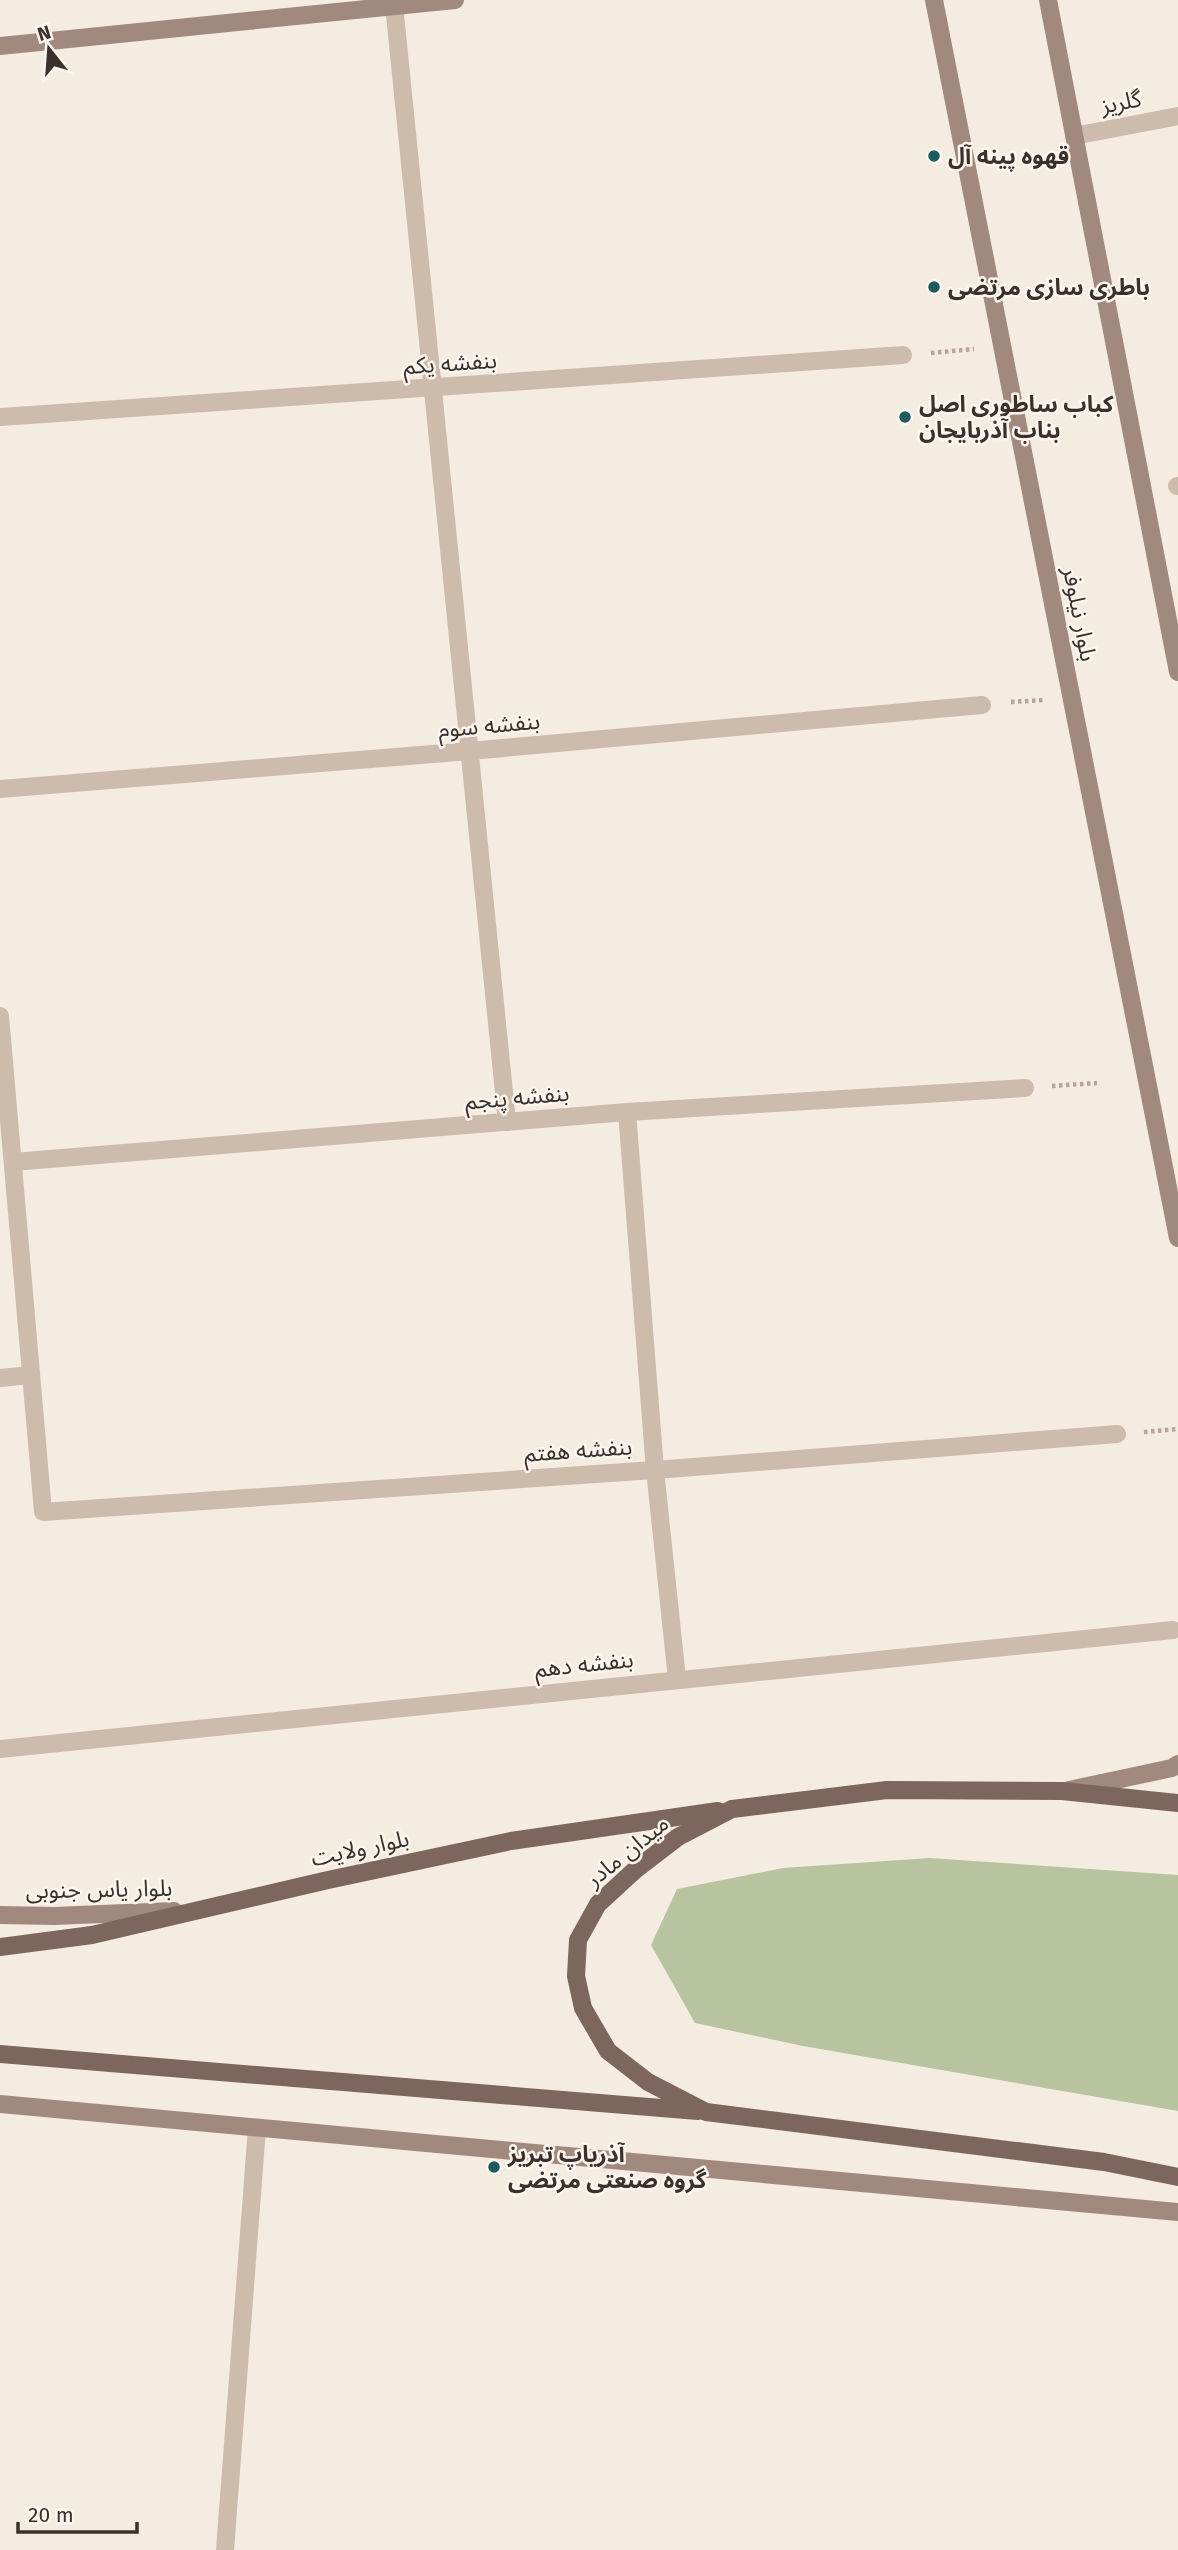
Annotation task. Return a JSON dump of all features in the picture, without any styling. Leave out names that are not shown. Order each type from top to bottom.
[{"type":"main road","points":[[0,46],[455,0]]},
{"type":"main road","name":"بلوار نیلوفر","points":[[934,0],[1178,1238]]},
{"type":"main road","points":[[1048,0],[1178,671]]},
{"type":"main road","points":[[1062,1791],[1172,1768],[1178,1764]]},
{"type":"main road","name":"میدان مادر","points":[[1178,1803],[1062,1791],[887,1790],[732,1809],[678,1838],[635,1870],[598,1904],[578,1940],[576,1976],[583,2008],[608,2050],[648,2082],[706,2112],[1104,2162],[1178,2177]]},
{"type":"main road","name":"بلوار ولایت","points":[[0,1947],[92,1935],[511,1841],[732,1809]]},
{"type":"main road","name":"بلوار یاس جنوبی","points":[[0,1915],[54,1916],[198,1910]]},
{"type":"main road","points":[[0,2054],[706,2112]]},
{"type":"main road","points":[[0,2104],[1178,2212]]},
{"type":"street","points":[[394,5],[507,1122]]},
{"type":"street","name":"گلریز","points":[[1074,136],[1178,116]]},
{"type":"street","name":"بنفشه یکم","points":[[0,417],[903,355]]},
{"type":"street","name":"بنفشه سوم","points":[[0,789],[470,751],[982,705]]},
{"type":"street","points":[[0,1016],[31,1375],[0,1378]]},
{"type":"street","name":"بنفشه پنجم","points":[[13,1162],[628,1112],[1025,1088]]},
{"type":"street","points":[[628,1112],[654,1470],[677,1679]]},
{"type":"street","name":"بنفشه هفتم","points":[[31,1375],[43,1512],[654,1470],[1117,1434]]},
{"type":"street","name":"بنفشه دهم","points":[[0,1749],[1173,1630]]},
{"type":"street","points":[[225,2550],[257,2128]]},
{"type":"path","points":[[903,355],[1003,347]]},
{"type":"path","points":[[982,705],[1073,697]]},
{"type":"path","points":[[1025,1088],[1097,1083]]},
{"type":"green space","points":[[930,1858],[1178,1875],[1178,2111],[803,2046],[695,2023],[651,1945],[677,1889],[783,1868]]},
{"type":"place","name":"قهوه پینه آل","points":[[934,156]]},
{"type":"place","name":"باطری سازی مرتضی","points":[[934,287]]},
{"type":"place","name":"کباب ساطوری اصل بناب آذربایجان","points":[[905,417]]},
{"type":"place","name":"آذریاپ تبریز گروه صنعتی مرتضی","points":[[494,2167]]}]
